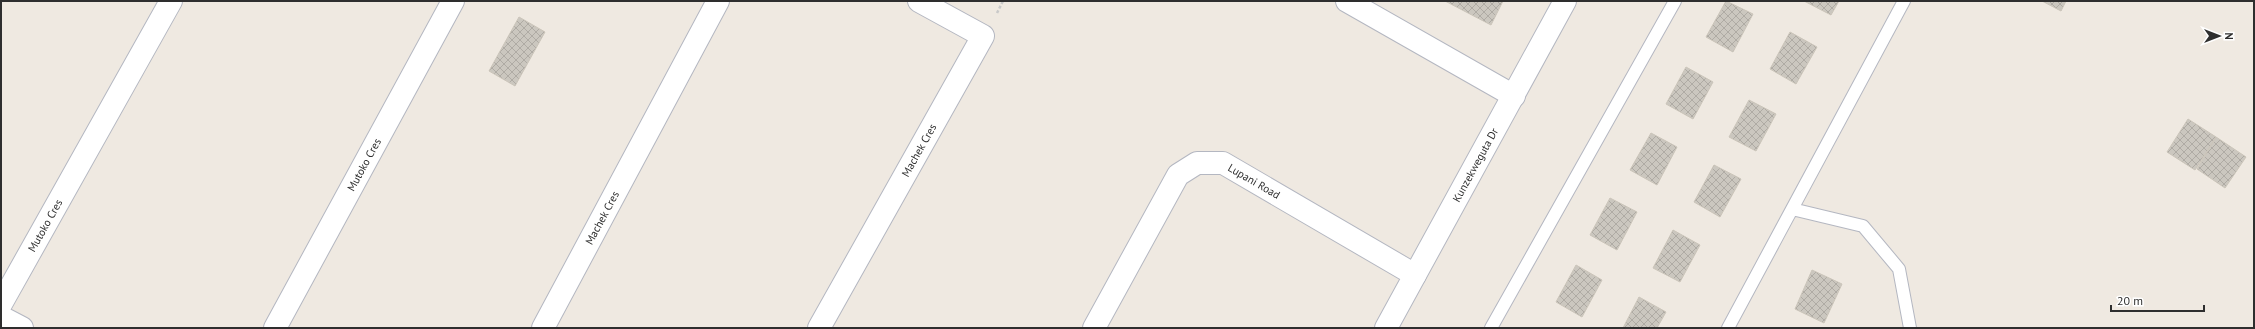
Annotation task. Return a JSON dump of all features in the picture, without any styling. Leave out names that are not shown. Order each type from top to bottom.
[{"type":"street","name":"Mutoko Cres","points":[[1,304],[171,1]]},
{"type":"street","name":"Mutoko Cres","points":[[275,328],[453,1]]},
{"type":"street","name":"Machek Cres","points":[[543,328],[718,1]]},
{"type":"street","name":"Machek Cres","points":[[819,328],[983,36],[919,1]]},
{"type":"street","points":[[1347,1],[1514,96]]},
{"type":"street","name":"Kunzekweguta Dr","points":[[1386,328],[1565,1]]},
{"type":"street","name":"Lupani Road","points":[[1094,328],[1178,175],[1197,163],[1223,163],[1416,275]]},
{"type":"street","points":[[1,317],[22,328]]},
{"type":"lane","points":[[1491,328],[1675,1]]},
{"type":"lane","points":[[1728,328],[1904,1]]},
{"type":"lane","points":[[1792,209],[1863,226],[1899,269],[1910,328]]},
{"type":"building","points":[[1445,1],[1503,1],[1491,25]]},
{"type":"building","points":[[1726,1],[1753,14],[1733,52],[1706,37]]},
{"type":"building","points":[[1804,1],[1839,1],[1831,15]]},
{"type":"building","points":[[2042,1],[2066,1],[2061,11]]},
{"type":"building","points":[[519,17],[545,32],[515,86],[489,71]]},
{"type":"building","points":[[1790,32],[1817,47],[1796,84],[1770,69]]},
{"type":"building","points":[[1686,67],[1713,82],[1693,119],[1666,104]]},
{"type":"building","points":[[1749,100],[1776,114],[1756,151],[1729,137]]},
{"type":"building","points":[[2188,119],[2216,137],[2195,170],[2167,152]]},
{"type":"building","points":[[1651,133],[1677,147],[1657,185],[1630,170]]},
{"type":"building","points":[[2216,137],[2246,157],[2225,188],[2197,169]]},
{"type":"building","points":[[1714,165],[1741,179],[1720,217],[1694,202]]},
{"type":"building","points":[[1610,198],[1637,212],[1617,250],[1590,235]]},
{"type":"building","points":[[1673,230],[1700,245],[1680,282],[1653,268]]},
{"type":"building","points":[[1576,265],[1602,280],[1582,317],[1556,302]]},
{"type":"building","points":[[1812,270],[1842,284],[1824,323],[1795,309]]},
{"type":"building","points":[[1639,297],[1666,312],[1657,328],[1623,328]]}]
